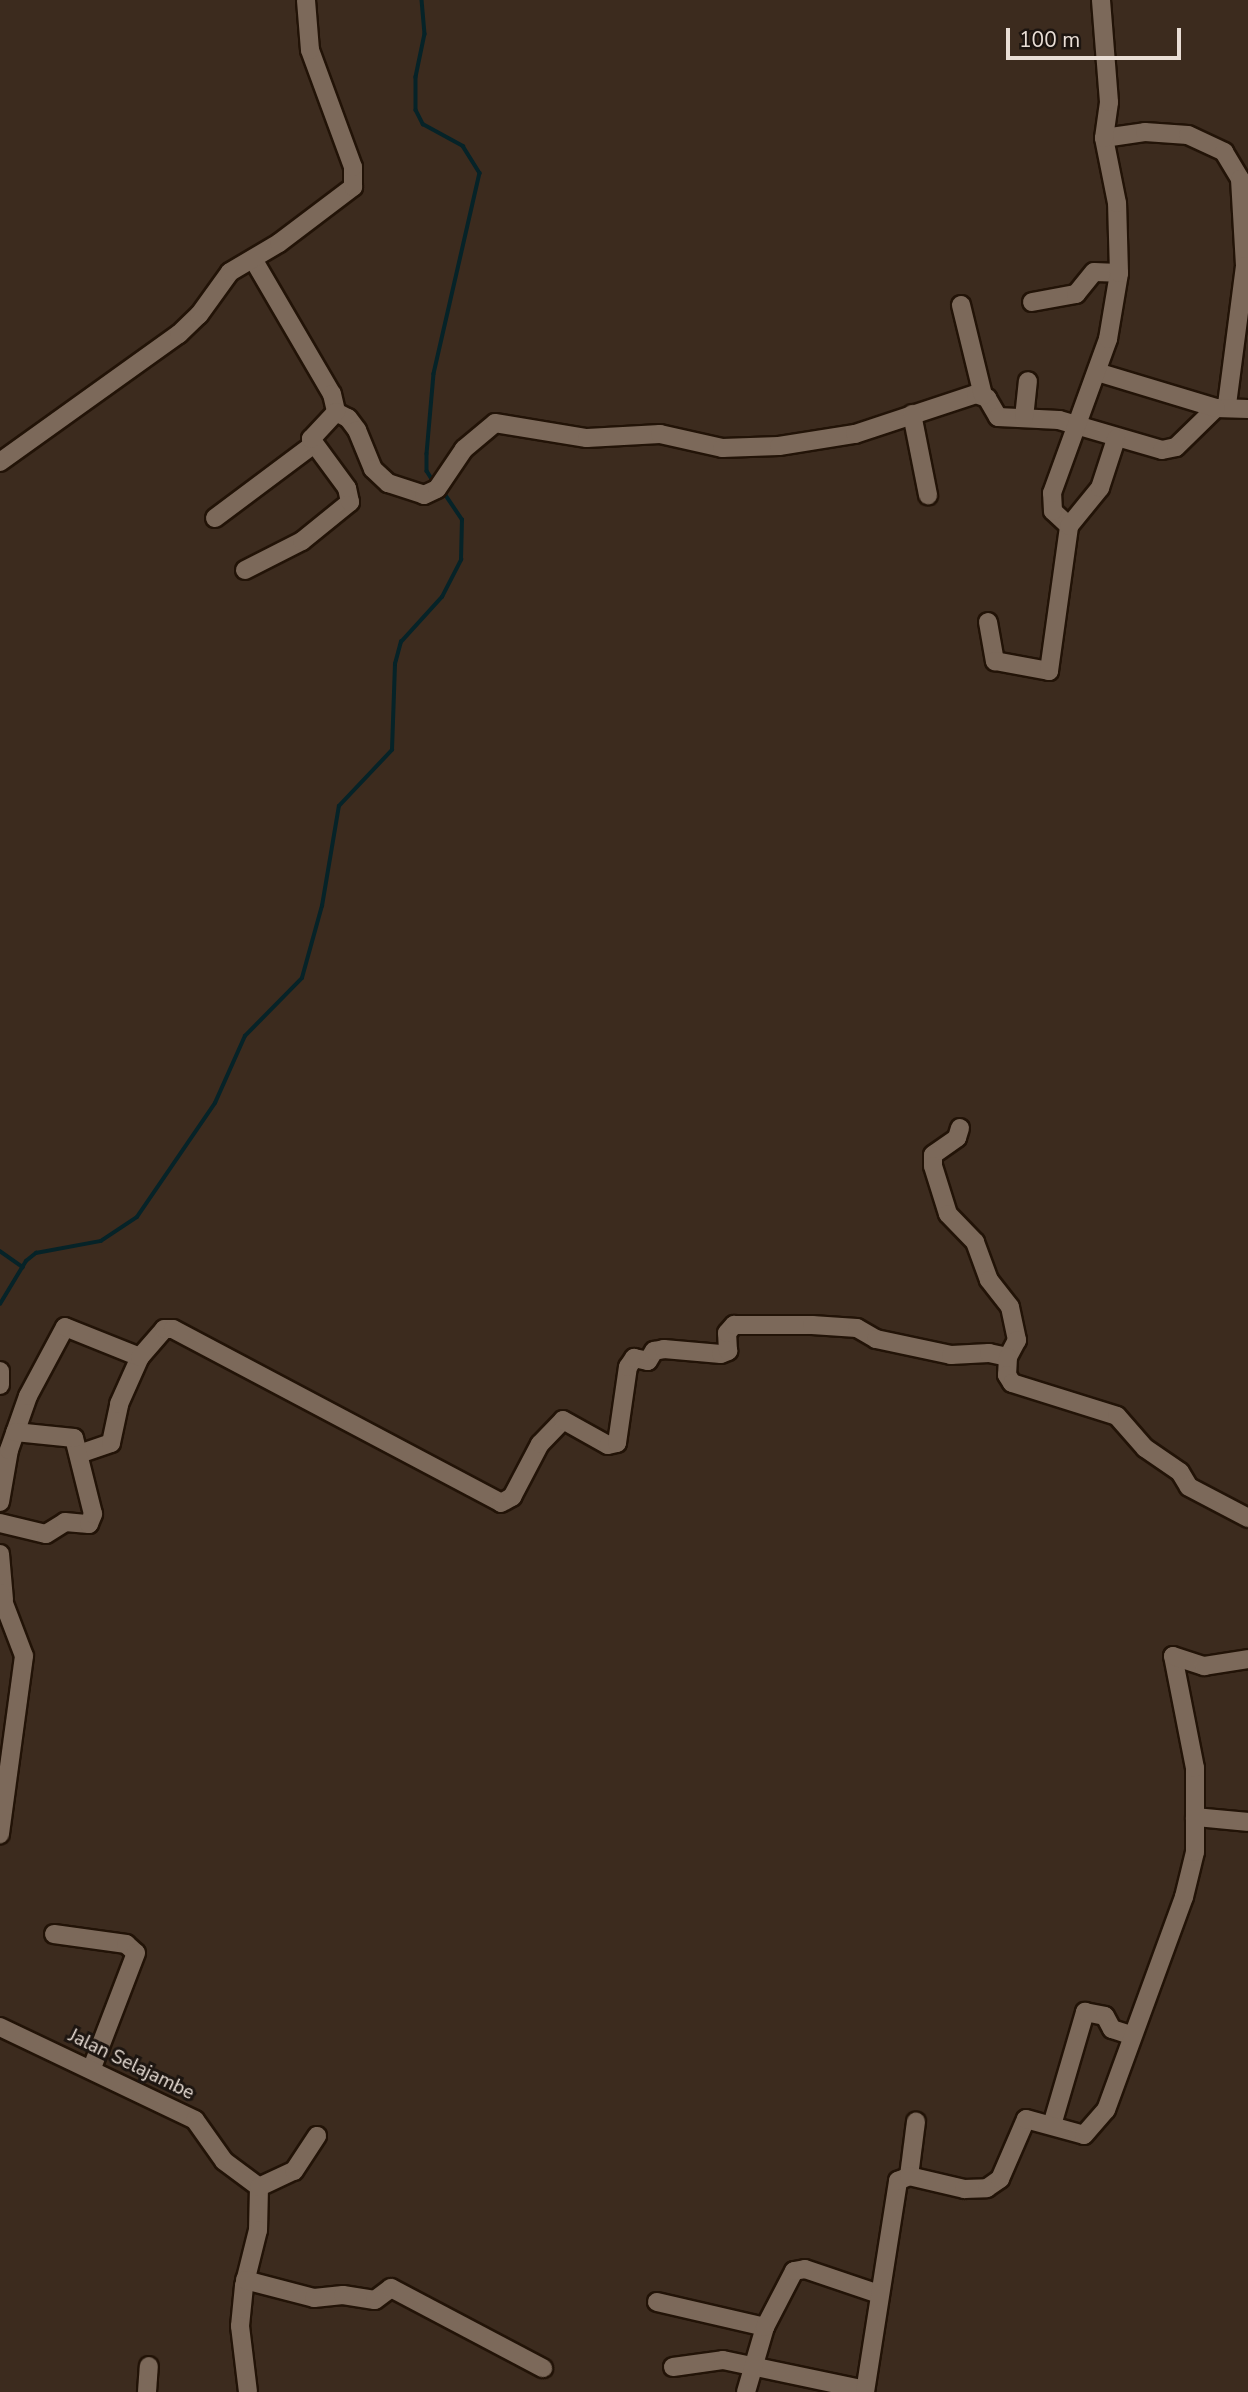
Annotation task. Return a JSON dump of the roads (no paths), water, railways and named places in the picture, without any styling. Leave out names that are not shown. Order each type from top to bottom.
[{"type":"street","points":[[0,462],[179,334],[199,315],[230,272],[343,198],[356,181],[312,58],[306,0]]},
{"type":"street","points":[[1069,526],[1056,516],[1051,497],[1097,372],[1115,313],[1119,273],[1117,203],[1104,138],[1109,102],[1101,0]]},
{"type":"street","points":[[961,305],[983,395],[996,417],[1076,423],[1116,439],[1170,449],[1221,406],[1245,266],[1240,179],[1224,152],[1188,135],[1145,132],[1104,138]]},
{"type":"street","points":[[253,259],[332,394],[337,412],[354,425],[366,458],[382,480],[424,495],[437,489],[464,449],[495,423],[587,438],[660,434],[711,447],[753,448],[855,434],[959,397],[983,395]]},
{"type":"street","points":[[1032,302],[1076,294],[1094,272],[1119,273]]},
{"type":"street","points":[[1097,372],[1221,406],[1248,409]]},
{"type":"street","points":[[1024,418],[1028,381]]},
{"type":"street","points":[[245,570],[302,541],[350,502],[347,488],[314,444],[312,434],[337,412]]},
{"type":"street","points":[[912,414],[928,495]]},
{"type":"street","points":[[988,622],[995,661],[1049,671],[1069,526],[1100,488],[1116,439]]},
{"type":"street","points":[[215,518],[314,444]]},
{"type":"street","points":[[960,1128],[957,1138],[933,1155],[933,1166],[948,1214],[975,1242],[989,1280],[1010,1307],[1017,1340],[1008,1357],[1007,1374],[1012,1383],[1117,1416],[1145,1448],[1180,1472],[1189,1487],[1248,1518]]},
{"type":"street","points":[[79,1454],[111,1443],[120,1404],[140,1357],[164,1329],[173,1329],[501,1503],[512,1497],[540,1444],[563,1420],[608,1445],[617,1443],[631,1361],[648,1361],[654,1351],[664,1349],[721,1354],[728,1351],[727,1333],[734,1325],[857,1328],[876,1339],[951,1354],[989,1353],[1008,1357]]},
{"type":"street","points":[[0,1502],[15,1432],[39,1373],[65,1327],[140,1357]]},
{"type":"street","points":[[0,1371],[0,1385]]},
{"type":"street","points":[[0,1523],[46,1534],[65,1522],[89,1524],[93,1507],[79,1454],[70,1437],[15,1432]]},
{"type":"street","points":[[0,1554],[2,1596],[24,1656],[0,1834]]},
{"type":"street","points":[[909,2176],[964,2189],[987,2188],[1000,2179],[1026,2119],[1052,2125],[1074,2136],[1092,2130],[1106,2110],[1130,2035],[1184,1896],[1195,1852],[1195,1768],[1173,1656],[1204,1666],[1248,1659]]},
{"type":"street","points":[[1195,1817],[1248,1822]]},
{"type":"street","points":[[54,1934],[126,1944],[136,1953],[91,2070]]},
{"type":"street","points":[[1052,2125],[1084,2012],[1105,2016],[1112,2029],[1130,2035]]},
{"type":"street","name":"Jalan Selajambe","points":[[0,2027],[195,2120],[223,2161],[260,2187]]},
{"type":"street","points":[[673,2367],[723,2360],[753,2369],[865,2391],[895,2187],[909,2176],[916,2121]]},
{"type":"street","points":[[248,2392],[240,2326],[245,2280],[258,2230],[260,2187],[294,2171],[317,2136]]},
{"type":"street","points":[[746,2392],[765,2327],[790,2277],[799,2268],[879,2294]]},
{"type":"street","points":[[245,2280],[314,2298],[343,2295],[375,2300],[391,2288],[542,2368]]},
{"type":"street","points":[[657,2302],[765,2327]]},
{"type":"street","points":[[147,2392],[149,2367]]},
{"type":"waterway","points":[[422,0],[425,34],[416,77],[416,110],[423,124],[463,146],[480,173],[434,374],[427,454],[427,471],[434,482]]},
{"type":"waterway","points":[[0,1304],[26,1261],[36,1253],[101,1241],[137,1217],[215,1103],[245,1036],[302,978],[322,906],[339,806],[392,750],[395,664],[401,642],[442,597],[461,560],[462,520],[442,490]]},
{"type":"waterway","points":[[0,1251],[23,1267]]}]
